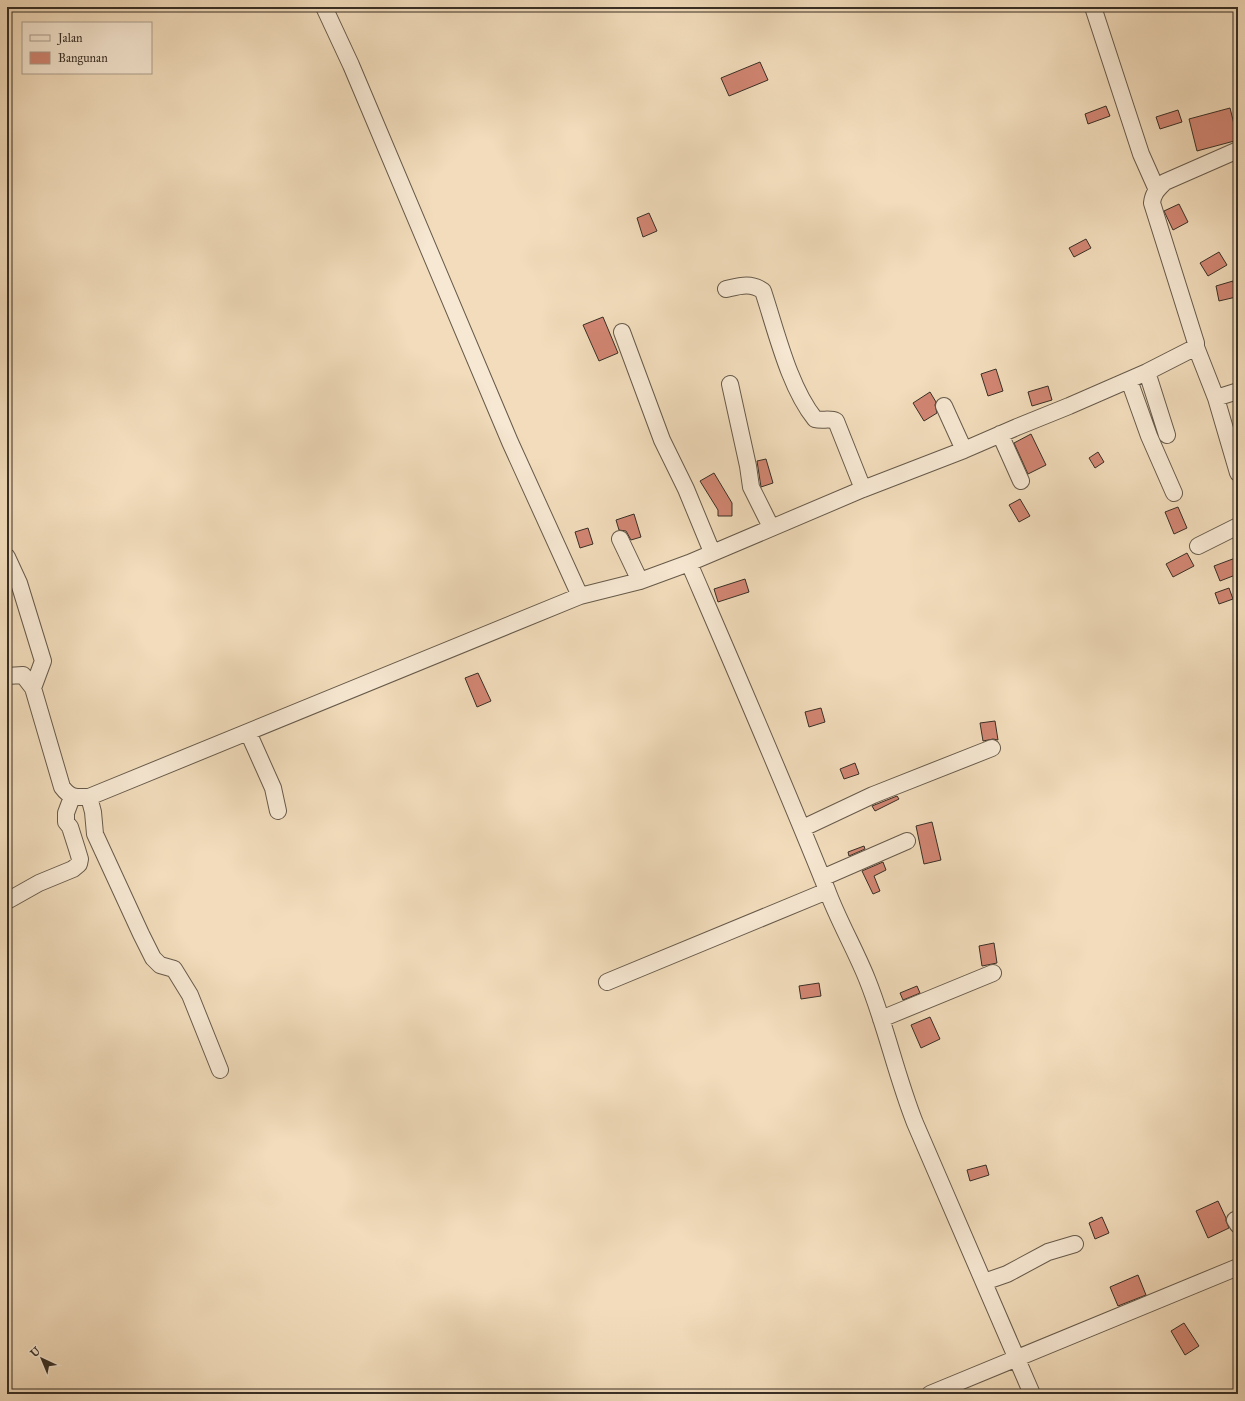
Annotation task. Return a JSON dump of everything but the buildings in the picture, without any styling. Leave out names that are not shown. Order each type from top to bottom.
[{"type":"street","points":[[324,7],[351,65],[510,442],[580,596]]},
{"type":"street","points":[[1093,7],[1141,154],[1157,190]]},
{"type":"street","points":[[1238,150],[1165,182],[1153,196],[1152,203],[1196,347],[1216,398],[1238,473]]},
{"type":"street","points":[[726,289],[747,285],[758,287],[763,291],[784,357],[801,398],[815,419],[833,419],[836,421],[863,489]]},
{"type":"street","points":[[622,332],[662,440],[686,489],[712,552]]},
{"type":"street","points":[[7,676],[23,675],[32,688],[58,778],[62,787],[67,794],[72,797],[89,797],[580,596],[640,581],[689,563],[771,527],[863,489],[964,450],[1069,406],[1147,372],[1196,347]]},
{"type":"street","points":[[1147,372],[1167,435]]},
{"type":"street","points":[[1129,380],[1149,436],[1174,493]]},
{"type":"street","points":[[730,384],[748,466],[751,487],[771,527]]},
{"type":"street","points":[[1216,398],[1238,391]]},
{"type":"street","points":[[944,406],[964,450]]},
{"type":"street","points":[[1000,434],[1021,482]]},
{"type":"street","points":[[1198,546],[1238,526]]},
{"type":"street","points":[[620,539],[640,581]]},
{"type":"street","points":[[7,557],[19,584],[43,661],[32,688]]},
{"type":"street","points":[[689,563],[803,828],[825,885],[867,979],[907,1102],[1032,1394]]},
{"type":"street","points":[[248,732],[272,788],[278,811]]},
{"type":"street","points":[[803,828],[873,795],[992,748]]},
{"type":"street","points":[[7,901],[39,883],[73,869],[79,864],[80,860],[77,849],[70,827],[66,822],[66,813],[72,797]]},
{"type":"street","points":[[89,797],[93,812],[95,834],[129,909],[153,958],[160,965],[174,969],[184,986],[193,1003],[220,1070]]},
{"type":"street","points":[[607,982],[825,885],[907,841]]},
{"type":"street","points":[[881,1019],[993,973]]},
{"type":"street","points":[[984,1282],[1007,1274],[1048,1252],[1075,1244]]},
{"type":"street","points":[[930,1394],[1238,1267]]}]
